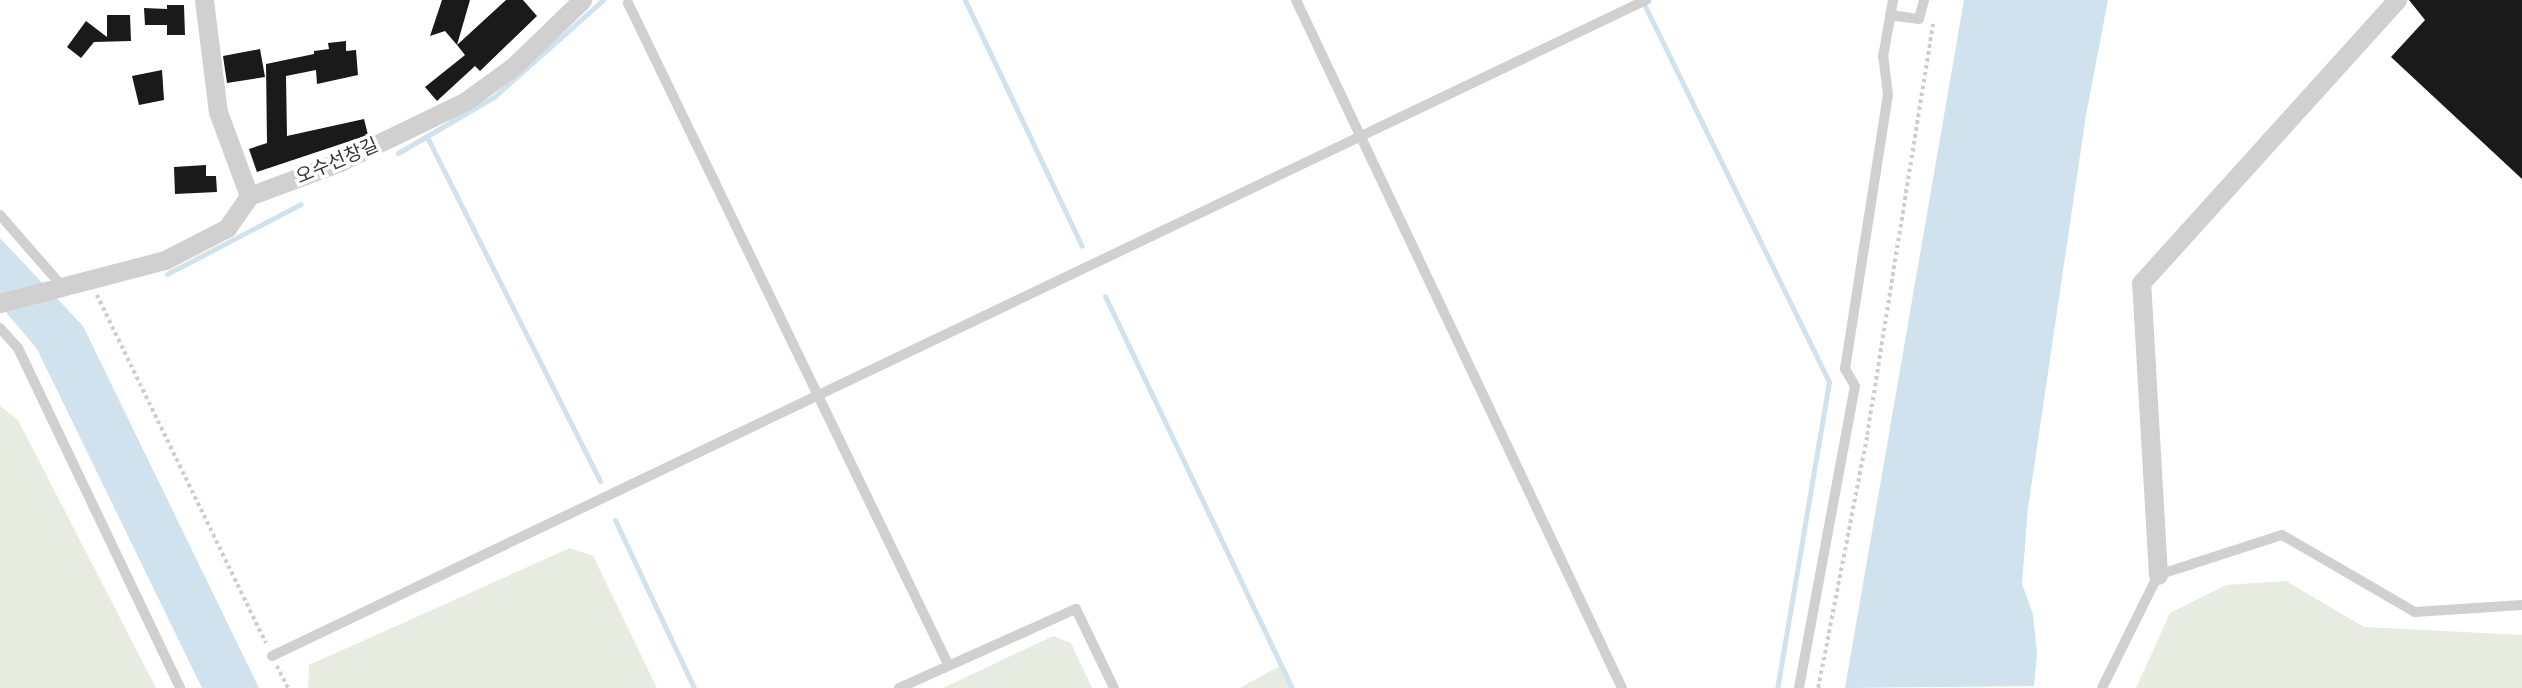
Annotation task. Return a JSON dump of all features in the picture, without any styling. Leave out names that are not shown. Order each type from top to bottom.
[{"type":"street","points":[[0,303],[165,260],[228,228],[249,196],[218,112],[204,0]]},
{"type":"street","name":"오수선창길","points":[[249,196],[340,162],[466,101],[514,66],[582,0]]},
{"type":"street","points":[[2158,575],[2141,283],[2397,0]]},
{"type":"lane","points":[[1296,0],[1622,688]]},
{"type":"lane","points":[[272,656],[1646,0]]},
{"type":"lane","points":[[1799,688],[1855,386],[1844,369],[1888,95],[1884,57],[1893,0]]},
{"type":"lane","points":[[1890,15],[1919,19],[1924,0]]},
{"type":"lane","points":[[628,4],[948,664]]},
{"type":"lane","points":[[0,215],[62,286]]},
{"type":"lane","points":[[0,328],[18,348],[180,688]]},
{"type":"lane","points":[[2102,688],[2158,575],[2282,535],[2415,612],[2522,605]]},
{"type":"lane","points":[[899,688],[1076,609],[1114,688]]},
{"type":"path","points":[[1818,688],[1867,435],[1935,14]]},
{"type":"path","points":[[89,280],[288,688]]},
{"type":"shaded area","points":[[0,406],[18,420],[156,688],[0,688]]},
{"type":"shaded area","points":[[570,548],[593,556],[657,688],[308,688],[309,665]]},
{"type":"shaded area","points":[[2286,581],[2364,627],[2522,635],[2522,688],[2136,688],[2170,613],[2226,585]]},
{"type":"shaded area","points":[[1053,636],[1071,643],[1092,688],[943,688]]},
{"type":"shaded area","points":[[1281,665],[1292,688],[1240,688]]},
{"type":"water","points":[[1964,0],[2108,0],[2086,115],[2028,508],[2022,584],[2033,614],[2037,654],[2034,686],[1845,688]]},
{"type":"water","points":[[0,238],[83,326],[259,688],[202,688],[37,349],[0,305]]},
{"type":"building","points":[[442,0],[470,0],[457,45],[445,31],[430,36]]},
{"type":"building","points":[[506,0],[523,0],[537,16],[480,71],[475,66],[437,101],[425,87],[465,55],[457,45]]},
{"type":"building","points":[[2409,0],[2522,0],[2522,179],[2391,57],[2425,20]]},
{"type":"building","points":[[167,5],[184,5],[185,35],[167,35],[167,25],[145,25],[144,8],[167,9]]},
{"type":"building","points":[[107,15],[130,15],[131,41],[94,42],[81,58],[67,47],[86,21],[107,37]]},
{"type":"building","points":[[346,41],[346,51],[356,50],[358,75],[317,84],[316,70],[286,76],[287,136],[364,119],[368,135],[257,172],[249,149],[267,143],[266,64],[314,54],[314,51],[329,49],[328,43]]},
{"type":"building","points":[[260,49],[265,77],[227,83],[223,56]]},
{"type":"building","points":[[162,70],[164,100],[139,105],[132,76]]},
{"type":"building","points":[[206,165],[206,176],[216,176],[217,192],[175,194],[174,167]]},
{"type":"waterway","points":[[398,153],[494,97],[603,0]]},
{"type":"waterway","points":[[965,0],[1082,246]]},
{"type":"waterway","points":[[1642,0],[1829,382],[1777,688]]},
{"type":"waterway","points":[[427,137],[600,481]]},
{"type":"waterway","points":[[167,274],[301,204]]},
{"type":"waterway","points":[[1105,296],[1292,688]]},
{"type":"waterway","points":[[615,520],[694,688]]}]
